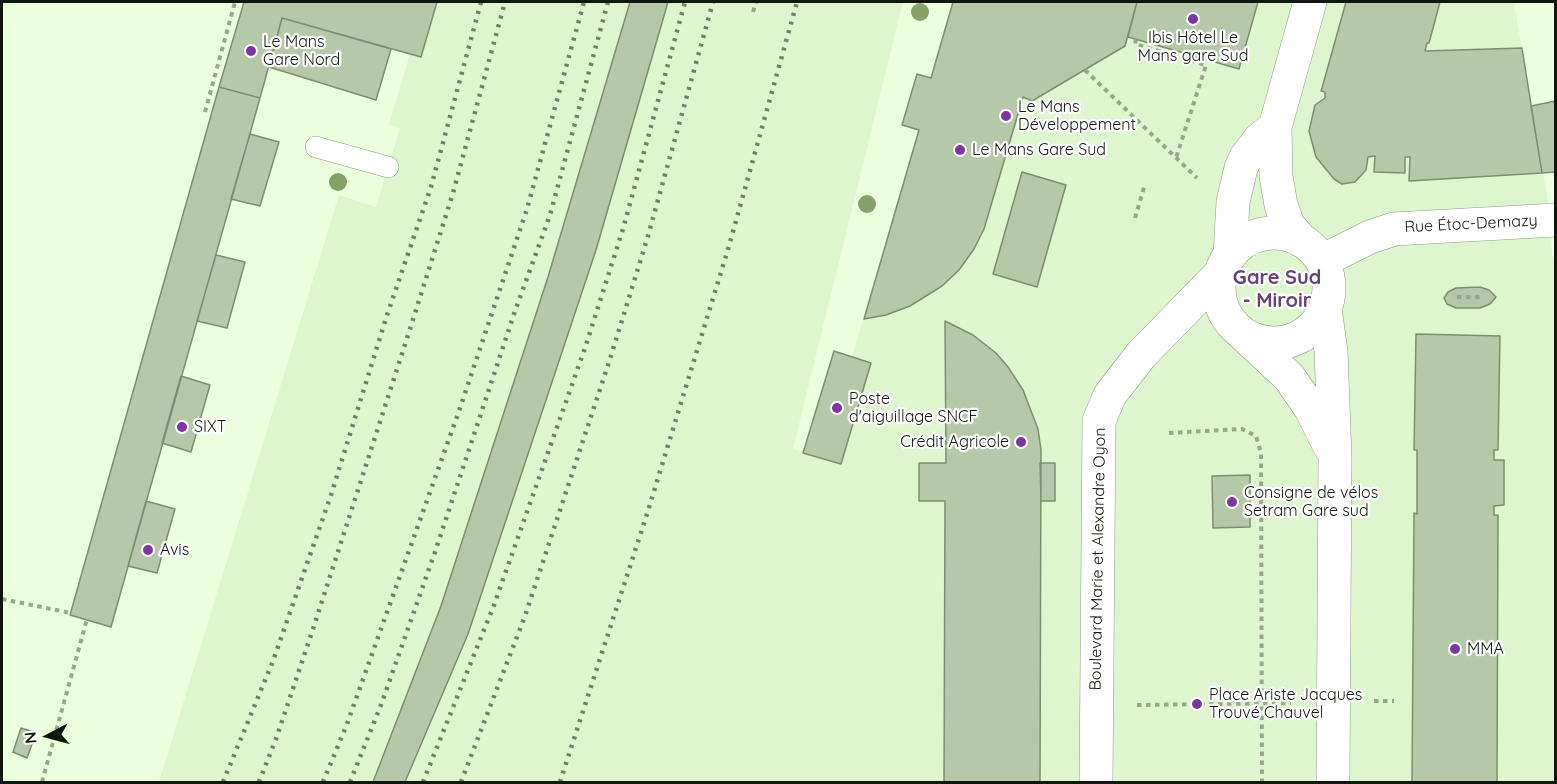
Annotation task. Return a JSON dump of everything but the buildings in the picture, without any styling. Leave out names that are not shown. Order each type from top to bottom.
[{"type":"street","points":[[1244,334],[1254,339],[1273,343],[1301,336],[1316,324],[1325,309],[1329,291],[1326,272],[1312,251],[1288,225],[1281,205],[1276,176],[1275,127],[1310,2]]},
{"type":"street","points":[[1275,127],[1260,139],[1246,157],[1238,177],[1226,264],[1219,284],[1221,302],[1228,319],[1289,377],[1311,409],[1335,457]]},
{"type":"street","name":"Rue Étoc-Demazy","points":[[1312,251],[1370,237],[1394,228],[1556,220]]},
{"type":"street","points":[[1226,264],[1237,247],[1262,235],[1280,234],[1312,251]]},
{"type":"street","name":"Boulevard Marie et Alexandre Oyon","points":[[1096,783],[1098,421],[1110,395],[1141,355],[1226,264]]},
{"type":"street","points":[[1325,309],[1330,351],[1335,457],[1333,783]]},
{"type":"lane","points":[[316,147],[388,167]]},
{"type":"path","points":[[205,112],[236,2]]},
{"type":"path","points":[[753,12],[756,2]]},
{"type":"path","points":[[1136,39],[1135,44],[1206,65],[1176,158]]},
{"type":"path","points":[[1084,70],[1201,182]]},
{"type":"path","points":[[1135,218],[1145,184]]},
{"type":"path","points":[[1457,297],[1484,297]]},
{"type":"path","points":[[1169,433],[1242,429],[1256,436],[1261,453],[1262,783]]},
{"type":"path","points":[[2,599],[71,613]]},
{"type":"path","points":[[42,783],[87,620]]},
{"type":"path","points":[[1096,706],[1394,701]]},
{"type":"shaded area","points":[[244,2],[903,2],[793,449],[840,464],[871,363],[852,357],[918,130],[902,125],[917,74],[931,78],[953,2],[1514,2],[1551,220],[1552,257],[1555,257],[1555,782],[159,782],[339,195],[376,207],[400,128],[389,124],[410,54],[242,6]]},
{"type":"railway","points":[[223,782],[273,661],[331,495],[387,315],[431,187],[481,2]]},
{"type":"railway","points":[[259,782],[313,629],[453,193],[505,2]]},
{"type":"railway","points":[[323,782],[347,724],[459,411],[527,209],[584,2]]},
{"type":"railway","points":[[350,782],[381,705],[435,552],[515,311],[550,215],[608,2]]},
{"type":"railway","points":[[423,782],[494,605],[585,348],[623,229],[685,2]]},
{"type":"railway","points":[[461,782],[525,616],[610,359],[648,236],[713,2]]},
{"type":"railway","points":[[560,782],[647,514],[729,246],[797,2]]},
{"type":"place","name":"Ibis Hôtel Le Mans gare Sud","points":[[1193,19]]},
{"type":"place","name":"Le Mans Gare Nord","points":[[251,51]]},
{"type":"place","name":"Le Mans Développement","points":[[1006,116]]},
{"type":"place","name":"Le Mans Gare Sud","points":[[960,150]]},
{"type":"place","name":"Poste d'aiguillage SNCF","points":[[837,408]]},
{"type":"place","name":"SIXT","points":[[182,427]]},
{"type":"place","name":"Crédit Agricole","points":[[1021,442]]},
{"type":"place","name":"Consigne de vélos Setram Gare sud","points":[[1232,502]]},
{"type":"place","name":"Avis","points":[[148,550]]},
{"type":"place","name":"MMA","points":[[1455,649]]},
{"type":"place","name":"Place Ariste Jacques Trouvé Chauvel","points":[[1197,704]]},
{"type":"district","name":"Gare Sud - Miroir","points":[[1277,290]]}]
